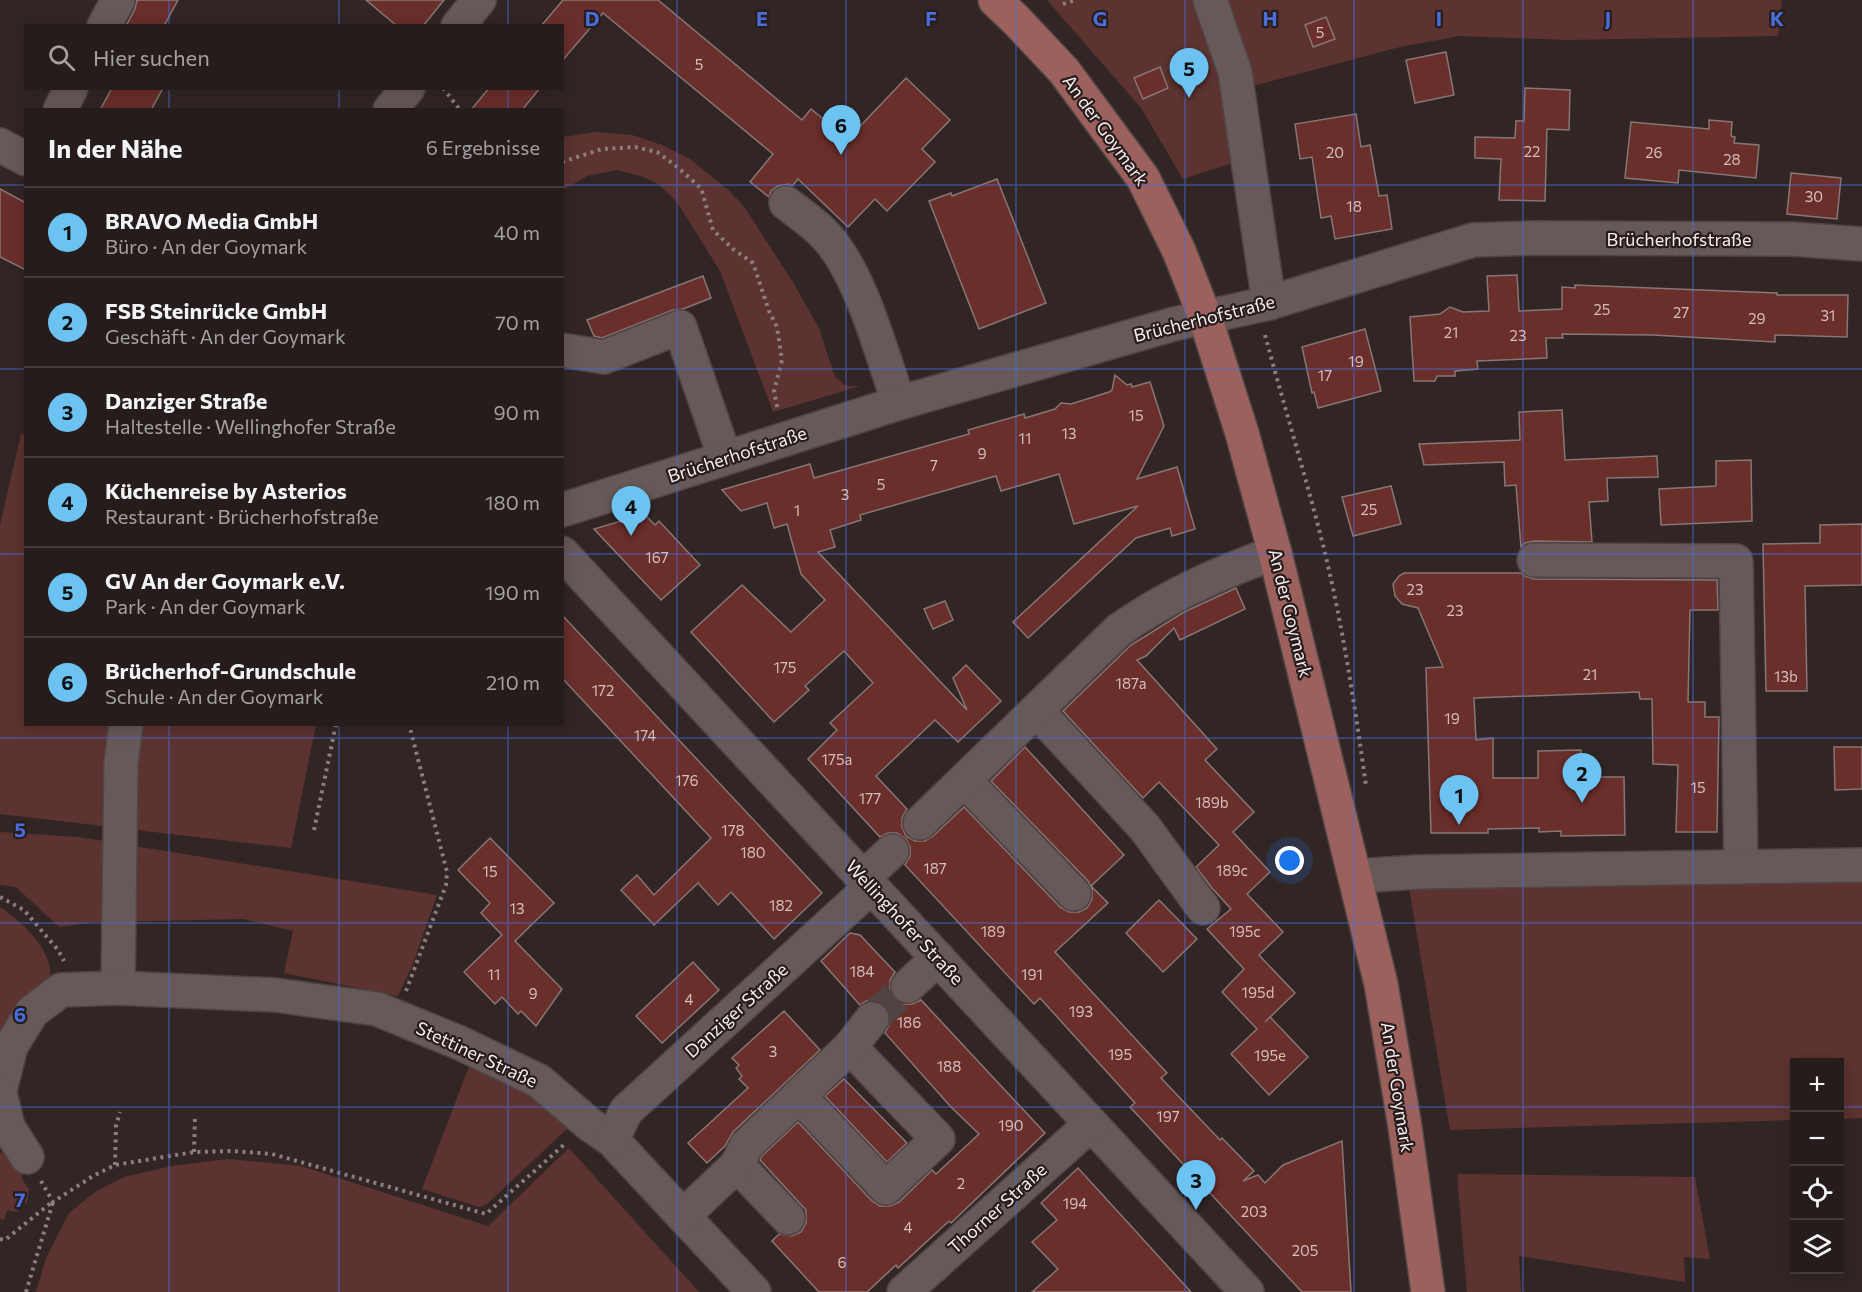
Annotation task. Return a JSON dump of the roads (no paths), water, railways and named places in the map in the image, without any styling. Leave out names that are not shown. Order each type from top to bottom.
[{"type":"main road","name":"An der Goymark","points":[[995,0],[1064,71],[1143,178],[1179,251],[1205,317],[1242,433],[1275,553],[1382,984],[1426,1290]]},
{"type":"street","points":[[105,24],[117,0]]},
{"type":"street","points":[[460,24],[479,0]]},
{"type":"street","points":[[1210,0],[1234,72],[1279,300]]},
{"type":"street","points":[[61,108],[70,90]]},
{"type":"street","points":[[392,108],[406,90]]},
{"type":"street","points":[[0,146],[24,158]]},
{"type":"street","points":[[1272,195],[1279,300]]},
{"type":"street","points":[[786,202],[826,235],[849,268],[875,332],[899,403]]},
{"type":"street","name":"Brücherhofstraße","points":[[564,509],[899,403],[1174,324],[1279,300],[1473,240],[1535,238],[1792,239],[1862,244]]},
{"type":"street","points":[[564,350],[604,357],[680,327],[724,458]]},
{"type":"street","points":[[920,824],[1119,630],[1151,607],[1204,581],[1275,553]]},
{"type":"street","name":"Wellinghofer Straße","points":[[564,555],[1247,1292]]},
{"type":"street","points":[[1534,560],[1736,561],[1741,867]]},
{"type":"street","points":[[1037,711],[1145,828],[1203,908]]},
{"type":"street","points":[[118,988],[121,764],[126,726]]},
{"type":"street","points":[[965,781],[1074,894]]},
{"type":"street","name":"Danziger Straße","points":[[601,1132],[626,1111],[867,882],[892,851]]},
{"type":"street","points":[[1356,876],[1418,872],[1862,865]]},
{"type":"street","points":[[908,986],[938,958]]},
{"type":"street","name":"Stettiner Straße","points":[[27,1156],[8,1127],[0,1092],[11,1046],[32,1012],[61,990],[118,988],[275,995],[377,1009],[460,1043],[539,1081],[601,1132],[754,1292]]},
{"type":"street","points":[[683,1216],[737,1165],[746,1146],[850,1047],[873,1019]]},
{"type":"street","points":[[799,1096],[886,1188],[938,1139],[850,1047]]},
{"type":"street","name":"Thorner Straße","points":[[904,1292],[1091,1125]]},
{"type":"street","points":[[737,1165],[788,1218]]},
{"type":"tunnel","points":[[872,1019],[908,986]]},
{"type":"place","name":"GV An der Goymark e.V.","points":[[1189,98]]},
{"type":"place","name":"Brücherhof-Grundschule","points":[[841,155]]},
{"type":"place","name":"Küchenreise by Asterios","points":[[631,536]]},
{"type":"place","name":"FSB Steinrücke GmbH","points":[[1582,803]]},
{"type":"place","name":"BRAVO Media GmbH","points":[[1459,825]]},
{"type":"place","name":"Danziger Straße","points":[[1196,1210]]}]
